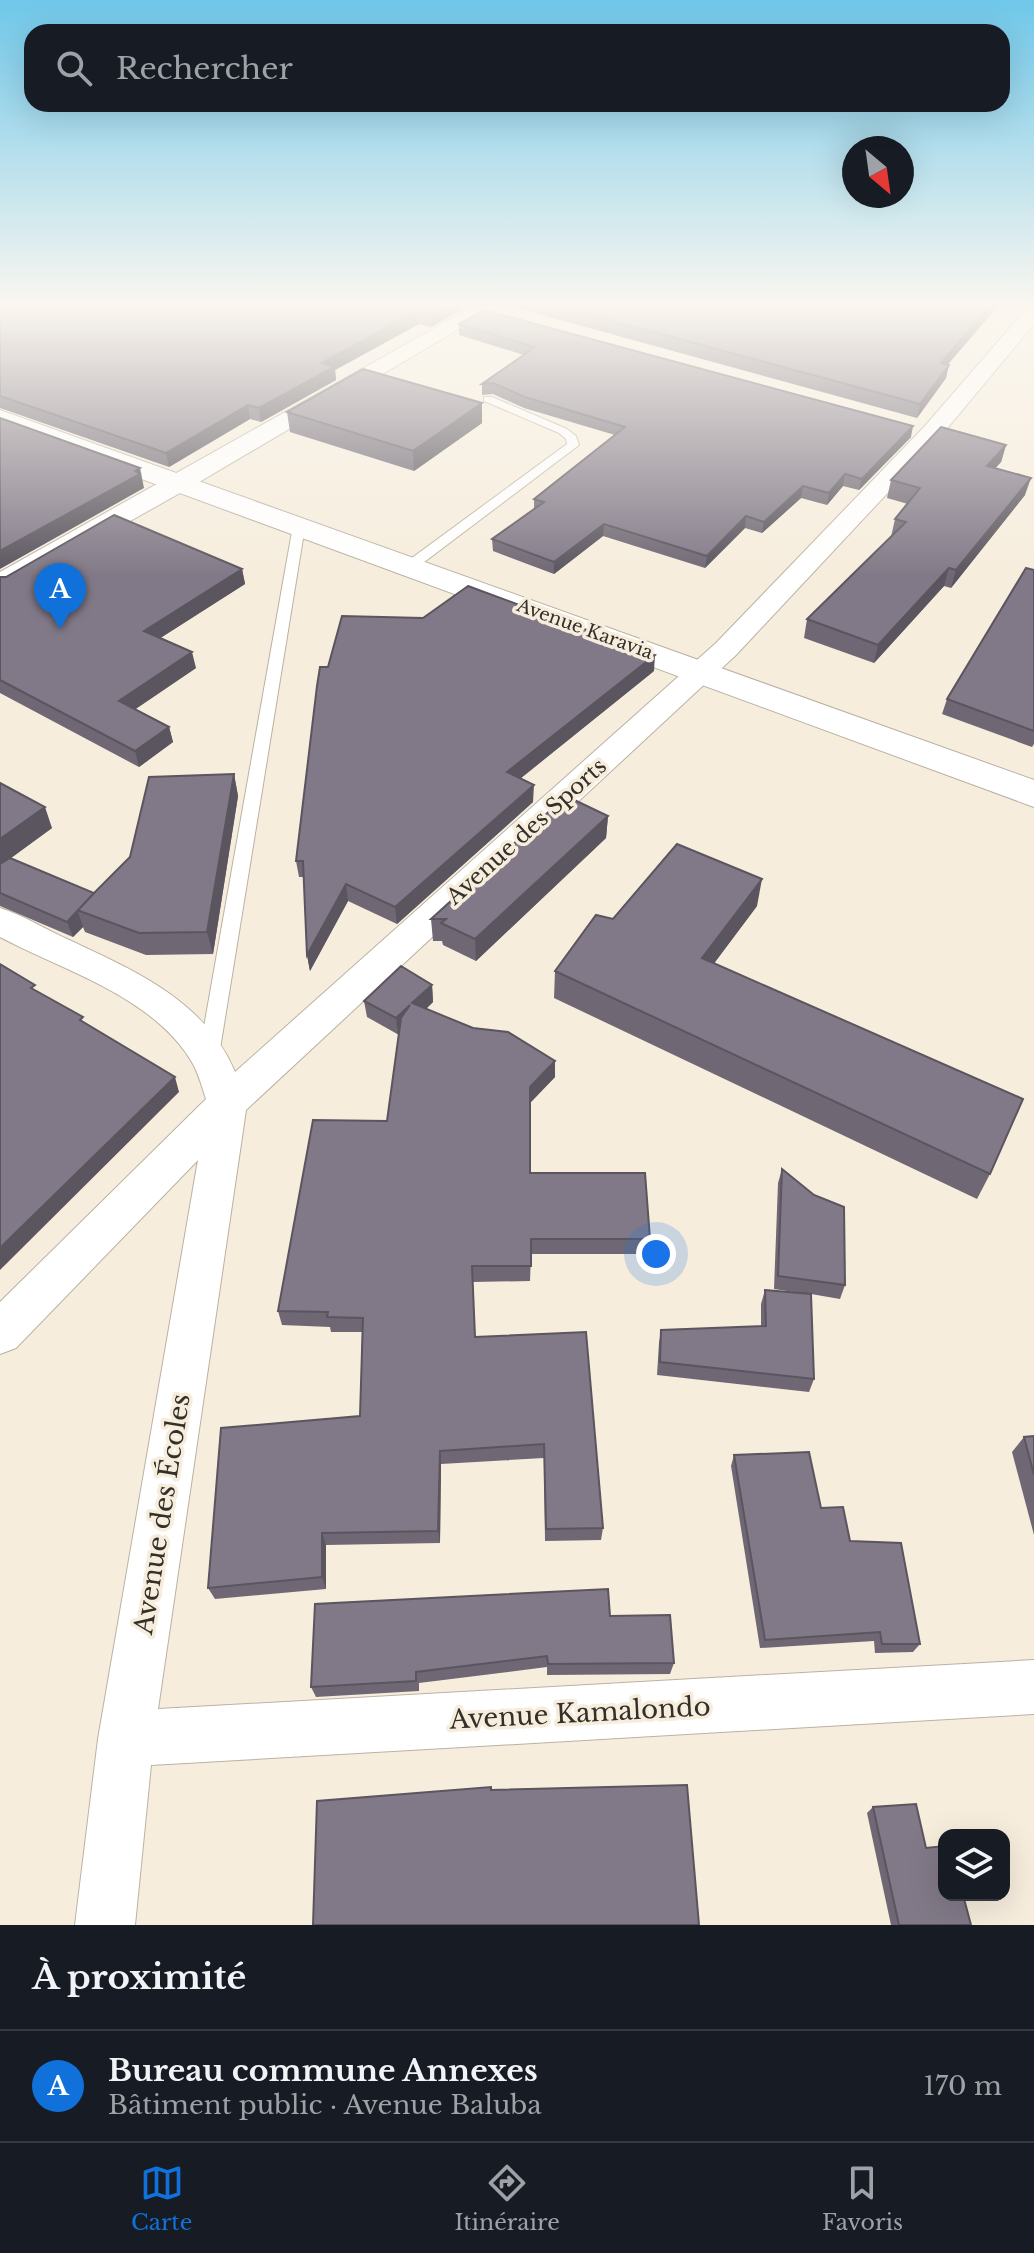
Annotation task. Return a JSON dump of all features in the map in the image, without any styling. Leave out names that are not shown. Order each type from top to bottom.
[{"type":"street","points":[[0,583],[332,396]]},
{"type":"street","name":"Avenue des Sports","points":[[0,1333],[227,1103],[701,671],[917,428],[949,396]]},
{"type":"street","name":"Avenue Karavia","points":[[0,418],[1034,794]]},
{"type":"street","points":[[0,921],[147,996],[178,1018],[209,1055],[227,1103]]},
{"type":"street","name":"Avenue des Écoles","points":[[105,1925],[126,1739],[227,1103]]},
{"type":"street","name":"Avenue Kamalondo","points":[[126,1739],[1034,1687]]},
{"type":"lane","points":[[410,566],[573,445],[572,438],[563,431],[488,399]]},
{"type":"lane","points":[[209,1055],[299,526]]},
{"type":"building","points":[[0,396],[281,396],[259,408],[248,405],[166,453]]},
{"type":"building","points":[[316,396],[457,396],[482,403],[413,451],[287,412]]},
{"type":"building","points":[[522,396],[801,396],[913,426],[862,479],[845,474],[829,493],[803,486],[764,522],[746,516],[707,556],[604,524],[554,562],[492,539],[544,502],[534,499],[625,427]]},
{"type":"building","points":[[890,396],[926,396],[920,404]]},
{"type":"building","points":[[0,418],[140,468],[135,471],[140,474],[0,551]]},
{"type":"building","points":[[941,427],[1006,445],[987,466],[1031,478],[956,570],[949,568],[878,645],[807,619],[906,522],[895,519],[920,488],[891,480]]},
{"type":"building","points":[[114,515],[242,569],[144,631],[192,652],[119,701],[169,727],[135,751],[0,680],[0,577],[6,577]]},
{"type":"building","points":[[1026,568],[1034,570],[1034,731],[947,699]]},
{"type":"building","points":[[468,586],[655,655],[507,772],[534,785],[395,907],[346,884],[307,955],[303,861],[296,861],[320,667],[328,667],[342,616],[423,618]]},
{"type":"building","points":[[234,774],[207,932],[139,933],[77,910],[130,857],[149,777]]},
{"type":"building","points":[[0,783],[45,807],[0,839]]},
{"type":"building","points":[[566,796],[608,816],[475,939],[441,923],[446,919],[431,919]]},
{"type":"building","points":[[677,844],[762,879],[702,958],[1023,1099],[990,1174],[555,971],[596,915],[613,919]]},
{"type":"building","points":[[10,858],[94,893],[67,922],[0,893],[0,864]]},
{"type":"building","points":[[0,964],[35,985],[31,988],[83,1017],[80,1020],[175,1077],[0,1248]]},
{"type":"building","points":[[401,966],[432,985],[412,1003],[473,1028],[508,1032],[555,1061],[530,1087],[530,1173],[645,1173],[650,1239],[531,1239],[531,1266],[472,1266],[475,1337],[586,1332],[603,1528],[546,1529],[544,1444],[440,1451],[438,1531],[322,1533],[322,1577],[208,1588],[221,1428],[360,1416],[363,1318],[327,1317],[328,1312],[278,1311],[313,1120],[387,1121],[401,1018],[410,1005],[396,1018],[364,1001]]},
{"type":"building","points":[[782,1169],[814,1195],[844,1207],[845,1285],[778,1276]]},
{"type":"building","points":[[765,1290],[811,1294],[814,1379],[660,1362],[661,1330],[766,1326]]},
{"type":"building","points":[[1034,1436],[1034,1475],[1024,1437]]},
{"type":"building","points":[[809,1452],[821,1508],[843,1507],[850,1541],[901,1543],[920,1644],[882,1644],[880,1632],[765,1640],[734,1455]]},
{"type":"building","points":[[608,1589],[610,1616],[670,1615],[674,1663],[548,1664],[547,1656],[416,1672],[416,1681],[311,1687],[315,1604]]},
{"type":"building","points":[[687,1785],[699,1925],[313,1925],[317,1801],[491,1787],[491,1790]]},
{"type":"building","points":[[916,1804],[926,1848],[938,1847],[938,1901],[965,1901],[971,1925],[899,1925],[873,1807]]},
{"type":"place","name":"Bureau commune Annexes","points":[[60,629]]}]
